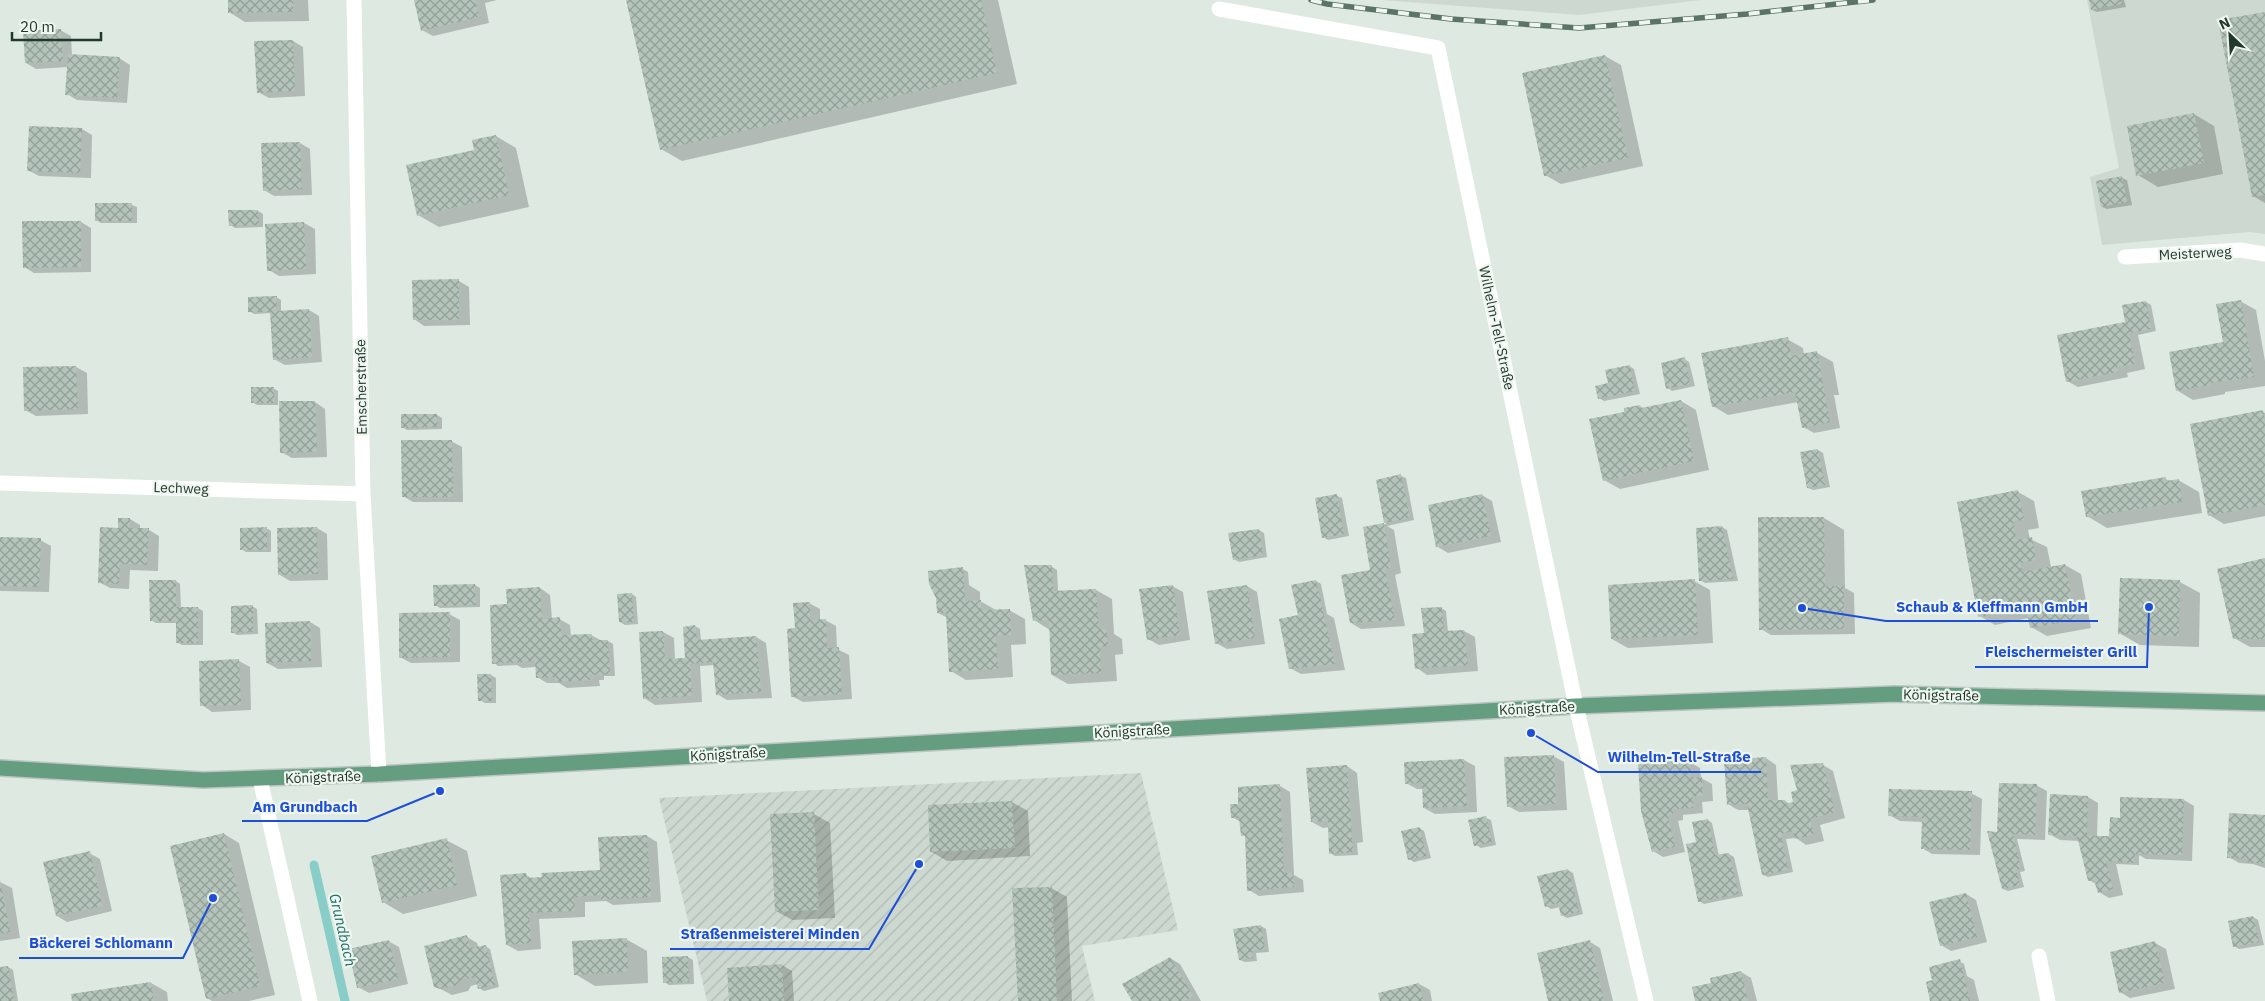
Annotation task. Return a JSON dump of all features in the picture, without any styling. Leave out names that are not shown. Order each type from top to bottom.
[{"type":"main road","name":"Königstraße","points":[[0,768],[203,780],[260,779],[379,774],[1576,706],[1895,694],[2265,703]]},
{"type":"street","name":"Emscherstraße","points":[[354,0],[363,494],[379,774]]},
{"type":"street","name":"Wilhelm-Tell-Straße","points":[[1219,8],[1438,48],[1576,706],[1646,1001]]},
{"type":"street","name":"Meisterweg","points":[[2125,257],[2240,250],[2265,254]]},
{"type":"street","name":"Lechweg","points":[[0,483],[363,494]]},
{"type":"street","points":[[260,779],[310,1001]]},
{"type":"street","points":[[2038,956],[2048,1001]]},
{"type":"shaded area","points":[[1381,0],[1701,0],[1579,15]]},
{"type":"shaded area","points":[[2087,0],[2265,0],[2265,234],[2250,232],[2102,245],[2090,177],[2119,168]]},
{"type":"shaded area","points":[[1141,773],[1178,930],[1082,946],[1095,1001],[707,1001],[659,798]]},
{"type":"building","points":[[228,0],[293,0],[293,12],[228,13]]},
{"type":"building","points":[[414,0],[475,0],[479,17],[421,31]]},
{"type":"building","points":[[626,0],[981,0],[997,73],[660,150]]},
{"type":"building","points":[[2089,0],[2121,0],[2121,4],[2091,10]]},
{"type":"building","points":[[2265,12],[2265,195],[2252,197],[2218,20]]},
{"type":"building","points":[[61,29],[63,61],[25,63],[23,31]]},
{"type":"building","points":[[293,40],[295,91],[257,93],[254,41]]},
{"type":"building","points":[[68,54],[120,57],[117,98],[65,95]]},
{"type":"building","points":[[1605,55],[1628,158],[1544,176],[1522,73]]},
{"type":"building","points":[[2194,113],[2204,163],[2136,176],[2127,126]]},
{"type":"building","points":[[29,126],[82,128],[80,173],[27,171]]},
{"type":"building","points":[[496,135],[509,195],[417,216],[406,165],[474,150],[472,140]]},
{"type":"building","points":[[300,142],[302,189],[263,191],[261,143]]},
{"type":"building","points":[[2122,176],[2127,202],[2101,207],[2096,181]]},
{"type":"building","points":[[95,203],[132,203],[132,221],[95,221]]},
{"type":"building","points":[[228,210],[258,210],[259,225],[229,226]]},
{"type":"building","points":[[22,221],[81,221],[81,267],[23,268]]},
{"type":"building","points":[[304,222],[306,269],[267,271],[265,224]]},
{"type":"building","points":[[459,279],[459,320],[413,320],[412,280]]},
{"type":"building","points":[[277,296],[276,311],[309,309],[312,357],[273,360],[270,312],[248,312],[248,297]]},
{"type":"building","points":[[2241,300],[2254,377],[2209,383],[2210,385],[2176,391],[2169,352],[2223,342],[2216,304]]},
{"type":"building","points":[[2146,301],[2151,329],[2129,333],[2135,364],[2117,367],[2118,372],[2066,382],[2057,335],[2125,322],[2122,305]]},
{"type":"building","points":[[1788,337],[1791,356],[1817,351],[1830,422],[1802,428],[1795,392],[1712,407],[1701,353]]},
{"type":"building","points":[[1685,357],[1690,384],[1666,389],[1661,363]]},
{"type":"building","points":[[1630,365],[1635,391],[1598,399],[1595,386],[1608,383],[1605,370]]},
{"type":"building","points":[[76,366],[78,409],[24,411],[23,367]]},
{"type":"building","points":[[251,387],[274,387],[274,403],[251,403]]},
{"type":"building","points":[[1681,400],[1694,461],[1603,481],[1589,419],[1624,412],[1624,408],[1640,405],[1641,408]]},
{"type":"building","points":[[279,401],[315,401],[317,452],[280,453]]},
{"type":"building","points":[[2263,410],[2265,422],[2265,505],[2208,516],[2190,424]]},
{"type":"building","points":[[401,414],[437,414],[438,427],[401,428]]},
{"type":"building","points":[[401,440],[452,440],[453,497],[402,497]]},
{"type":"building","points":[[1818,449],[1825,485],[1807,488],[1800,452]]},
{"type":"building","points":[[1401,474],[1410,518],[1384,523],[1376,480]]},
{"type":"building","points":[[2166,477],[2166,481],[2179,479],[2182,502],[2086,517],[2081,491]]},
{"type":"building","points":[[2018,490],[2024,520],[2013,521],[2016,540],[2032,537],[2036,560],[2021,563],[2022,572],[2065,564],[2076,620],[2030,628],[2026,608],[1978,617],[1957,502]]},
{"type":"building","points":[[1337,494],[1344,534],[1322,538],[1315,498]]},
{"type":"building","points":[[1482,494],[1491,536],[1436,547],[1428,505]]},
{"type":"building","points":[[1758,517],[1824,517],[1825,586],[1844,586],[1844,629],[1759,630]]},
{"type":"building","points":[[118,518],[130,518],[130,528],[149,528],[147,565],[120,564],[119,584],[98,583],[100,527],[118,528]]},
{"type":"building","points":[[1384,523],[1391,568],[1385,569],[1395,620],[1350,623],[1341,575],[1370,570],[1363,527]]},
{"type":"building","points":[[1722,526],[1733,579],[1699,581],[1696,528]]},
{"type":"building","points":[[267,527],[267,550],[240,550],[240,528]]},
{"type":"building","points":[[317,527],[318,574],[278,575],[277,528]]},
{"type":"building","points":[[1259,529],[1263,555],[1233,560],[1228,533]]},
{"type":"building","points":[[0,537],[41,538],[39,587],[0,586]]},
{"type":"building","points":[[2265,558],[2265,639],[2233,639],[2217,569]]},
{"type":"building","points":[[1024,565],[1052,565],[1053,591],[1096,589],[1099,629],[1107,629],[1108,646],[1100,647],[1101,673],[1051,675],[1049,620],[1033,621]]},
{"type":"building","points":[[963,567],[965,601],[981,600],[981,610],[1010,609],[1011,635],[996,636],[998,669],[949,672],[946,613],[937,613],[936,598],[929,584],[928,571]]},
{"type":"building","points":[[2120,578],[2180,580],[2179,636],[2118,634]]},
{"type":"building","points":[[1695,579],[1698,635],[1611,639],[1608,585]]},
{"type":"building","points":[[149,580],[176,580],[176,607],[198,607],[198,643],[176,643],[176,621],[150,621]]},
{"type":"building","points":[[1316,580],[1335,664],[1289,669],[1279,619],[1298,615],[1291,585]]},
{"type":"building","points":[[475,584],[476,605],[434,606],[433,585]]},
{"type":"building","points":[[1173,585],[1180,635],[1147,640],[1139,589]]},
{"type":"building","points":[[1247,585],[1255,638],[1215,644],[1207,591]]},
{"type":"building","points":[[540,587],[542,619],[560,617],[561,635],[592,634],[592,640],[608,640],[610,674],[589,675],[590,680],[555,682],[555,677],[536,678],[535,661],[492,664],[490,605],[507,604],[506,589]]},
{"type":"building","points":[[632,593],[634,622],[619,622],[617,594]]},
{"type":"building","points":[[810,602],[810,620],[826,619],[827,648],[839,647],[842,694],[791,697],[787,629],[795,628],[793,603]]},
{"type":"building","points":[[253,605],[253,632],[231,633],[231,606]]},
{"type":"building","points":[[1442,607],[1444,631],[1464,630],[1468,665],[1415,669],[1412,634],[1424,633],[1421,608]]},
{"type":"building","points":[[450,612],[450,657],[399,658],[399,613]]},
{"type":"building","points":[[310,621],[311,661],[266,663],[265,623]]},
{"type":"building","points":[[695,625],[697,640],[756,636],[761,692],[716,695],[713,662],[690,664],[692,696],[643,699],[639,632],[663,631],[665,659],[685,658],[683,627]]},
{"type":"building","points":[[239,659],[241,705],[200,706],[199,661]]},
{"type":"building","points":[[477,674],[491,674],[492,701],[478,701]]},
{"type":"building","points":[[1554,755],[1556,804],[1507,807],[1504,757]]},
{"type":"building","points":[[1766,757],[1768,800],[1785,800],[1786,804],[1793,802],[1791,792],[1797,790],[1790,765],[1823,763],[1835,812],[1810,819],[1814,835],[1795,839],[1793,831],[1781,834],[1788,870],[1762,875],[1747,804],[1727,805],[1724,760]]},
{"type":"building","points":[[1464,759],[1467,806],[1423,808],[1422,783],[1405,784],[1404,762]]},
{"type":"building","points":[[1690,760],[1691,777],[1702,777],[1703,796],[1692,796],[1693,808],[1673,809],[1673,814],[1668,816],[1675,847],[1652,852],[1641,811],[1638,763]]},
{"type":"building","points":[[1347,765],[1353,852],[1329,854],[1328,821],[1311,822],[1306,768]]},
{"type":"building","points":[[1999,783],[2037,784],[2035,835],[2013,834],[2021,868],[2016,870],[2020,885],[2002,889],[1987,831],[1997,832]]},
{"type":"building","points":[[1280,784],[1284,873],[1293,873],[1294,887],[1247,891],[1245,835],[1241,836],[1239,818],[1231,818],[1230,804],[1238,804],[1238,787]]},
{"type":"building","points":[[1889,789],[1972,791],[1970,850],[1921,849],[1922,817],[1888,816]]},
{"type":"building","points":[[2050,794],[2088,796],[2087,835],[2100,836],[2109,836],[2110,817],[2120,818],[2120,797],[2184,799],[2182,855],[2135,854],[2134,863],[2106,861],[2113,889],[2098,893],[2094,880],[2088,881],[2077,836],[2048,835]]},
{"type":"building","points":[[1012,801],[1015,848],[930,852],[928,805]]},
{"type":"building","points":[[814,812],[819,910],[775,912],[770,814]]},
{"type":"building","points":[[2229,813],[2265,815],[2265,863],[2248,863],[2248,859],[2227,858]]},
{"type":"building","points":[[1486,816],[1492,842],[1474,846],[1468,820]]},
{"type":"building","points":[[1708,819],[1715,855],[1729,853],[1739,894],[1698,902],[1686,844],[1696,842],[1692,822]]},
{"type":"building","points":[[1420,827],[1426,856],[1408,860],[1401,831]]},
{"type":"building","points":[[224,833],[260,986],[206,999],[170,846]]},
{"type":"building","points":[[647,835],[651,897],[601,900],[601,895],[574,897],[575,911],[529,913],[531,943],[506,945],[500,875],[526,873],[527,878],[542,877],[541,873],[600,870],[598,837]]},
{"type":"building","points":[[447,838],[457,885],[382,903],[371,856]]},
{"type":"building","points":[[90,851],[102,906],[56,916],[43,862]]},
{"type":"building","points":[[1568,869],[1579,912],[1561,916],[1558,903],[1545,907],[1537,876]]},
{"type":"building","points":[[0,880],[10,932],[0,934]]},
{"type":"building","points":[[1052,887],[1057,1001],[1018,1001],[1012,888]]},
{"type":"building","points":[[1966,893],[1977,937],[1940,946],[1929,902]]},
{"type":"building","points":[[2253,916],[2259,942],[2233,947],[2228,921]]},
{"type":"building","points":[[1261,925],[1265,949],[1252,951],[1253,958],[1239,960],[1233,929]]},
{"type":"building","points":[[467,935],[470,948],[486,945],[495,985],[478,989],[475,977],[461,980],[457,985],[440,989],[434,987],[424,946]]},
{"type":"building","points":[[627,938],[628,972],[574,975],[572,941]]},
{"type":"building","points":[[389,940],[398,979],[357,988],[348,949]]},
{"type":"building","points":[[1590,940],[1604,1001],[1548,1001],[1537,953]]},
{"type":"building","points":[[2155,941],[2165,983],[2119,993],[2110,952]]},
{"type":"building","points":[[688,956],[689,982],[663,983],[662,957]]},
{"type":"building","points":[[1170,957],[1193,996],[1184,1001],[1132,1001],[1122,984]]},
{"type":"building","points":[[1960,959],[1970,1001],[1930,1001],[1926,982],[1932,980],[1929,967]]},
{"type":"building","points":[[782,964],[784,1001],[729,1001],[727,968]]},
{"type":"building","points":[[8,966],[14,1001],[0,1001],[0,967]]},
{"type":"building","points":[[1741,971],[1748,1001],[1695,1001],[1692,987],[1711,983],[1710,978]]},
{"type":"building","points":[[151,982],[154,1001],[72,1001],[71,994]]},
{"type":"building","points":[[1419,983],[1424,1001],[1380,1001],[1378,993]]},
{"type":"waterway","name":"Grundbach","points":[[314,865],[345,1001]]},
{"type":"railway","points":[[1311,0],[1327,4],[1451,19],[1579,28],[1747,14],[1873,0]]},
{"type":"place","name":"Fleischermeister Grill","points":[[2149,607]]},
{"type":"place","name":"Schaub & Kleffmann GmbH","points":[[1802,608]]},
{"type":"place","name":"Wilhelm-Tell-Straße","points":[[1531,733]]},
{"type":"place","name":"Am Grundbach","points":[[440,791]]},
{"type":"place","name":"Straßenmeisterei Minden","points":[[919,864]]},
{"type":"place","name":"Bäckerei Schlomann","points":[[213,898]]}]
